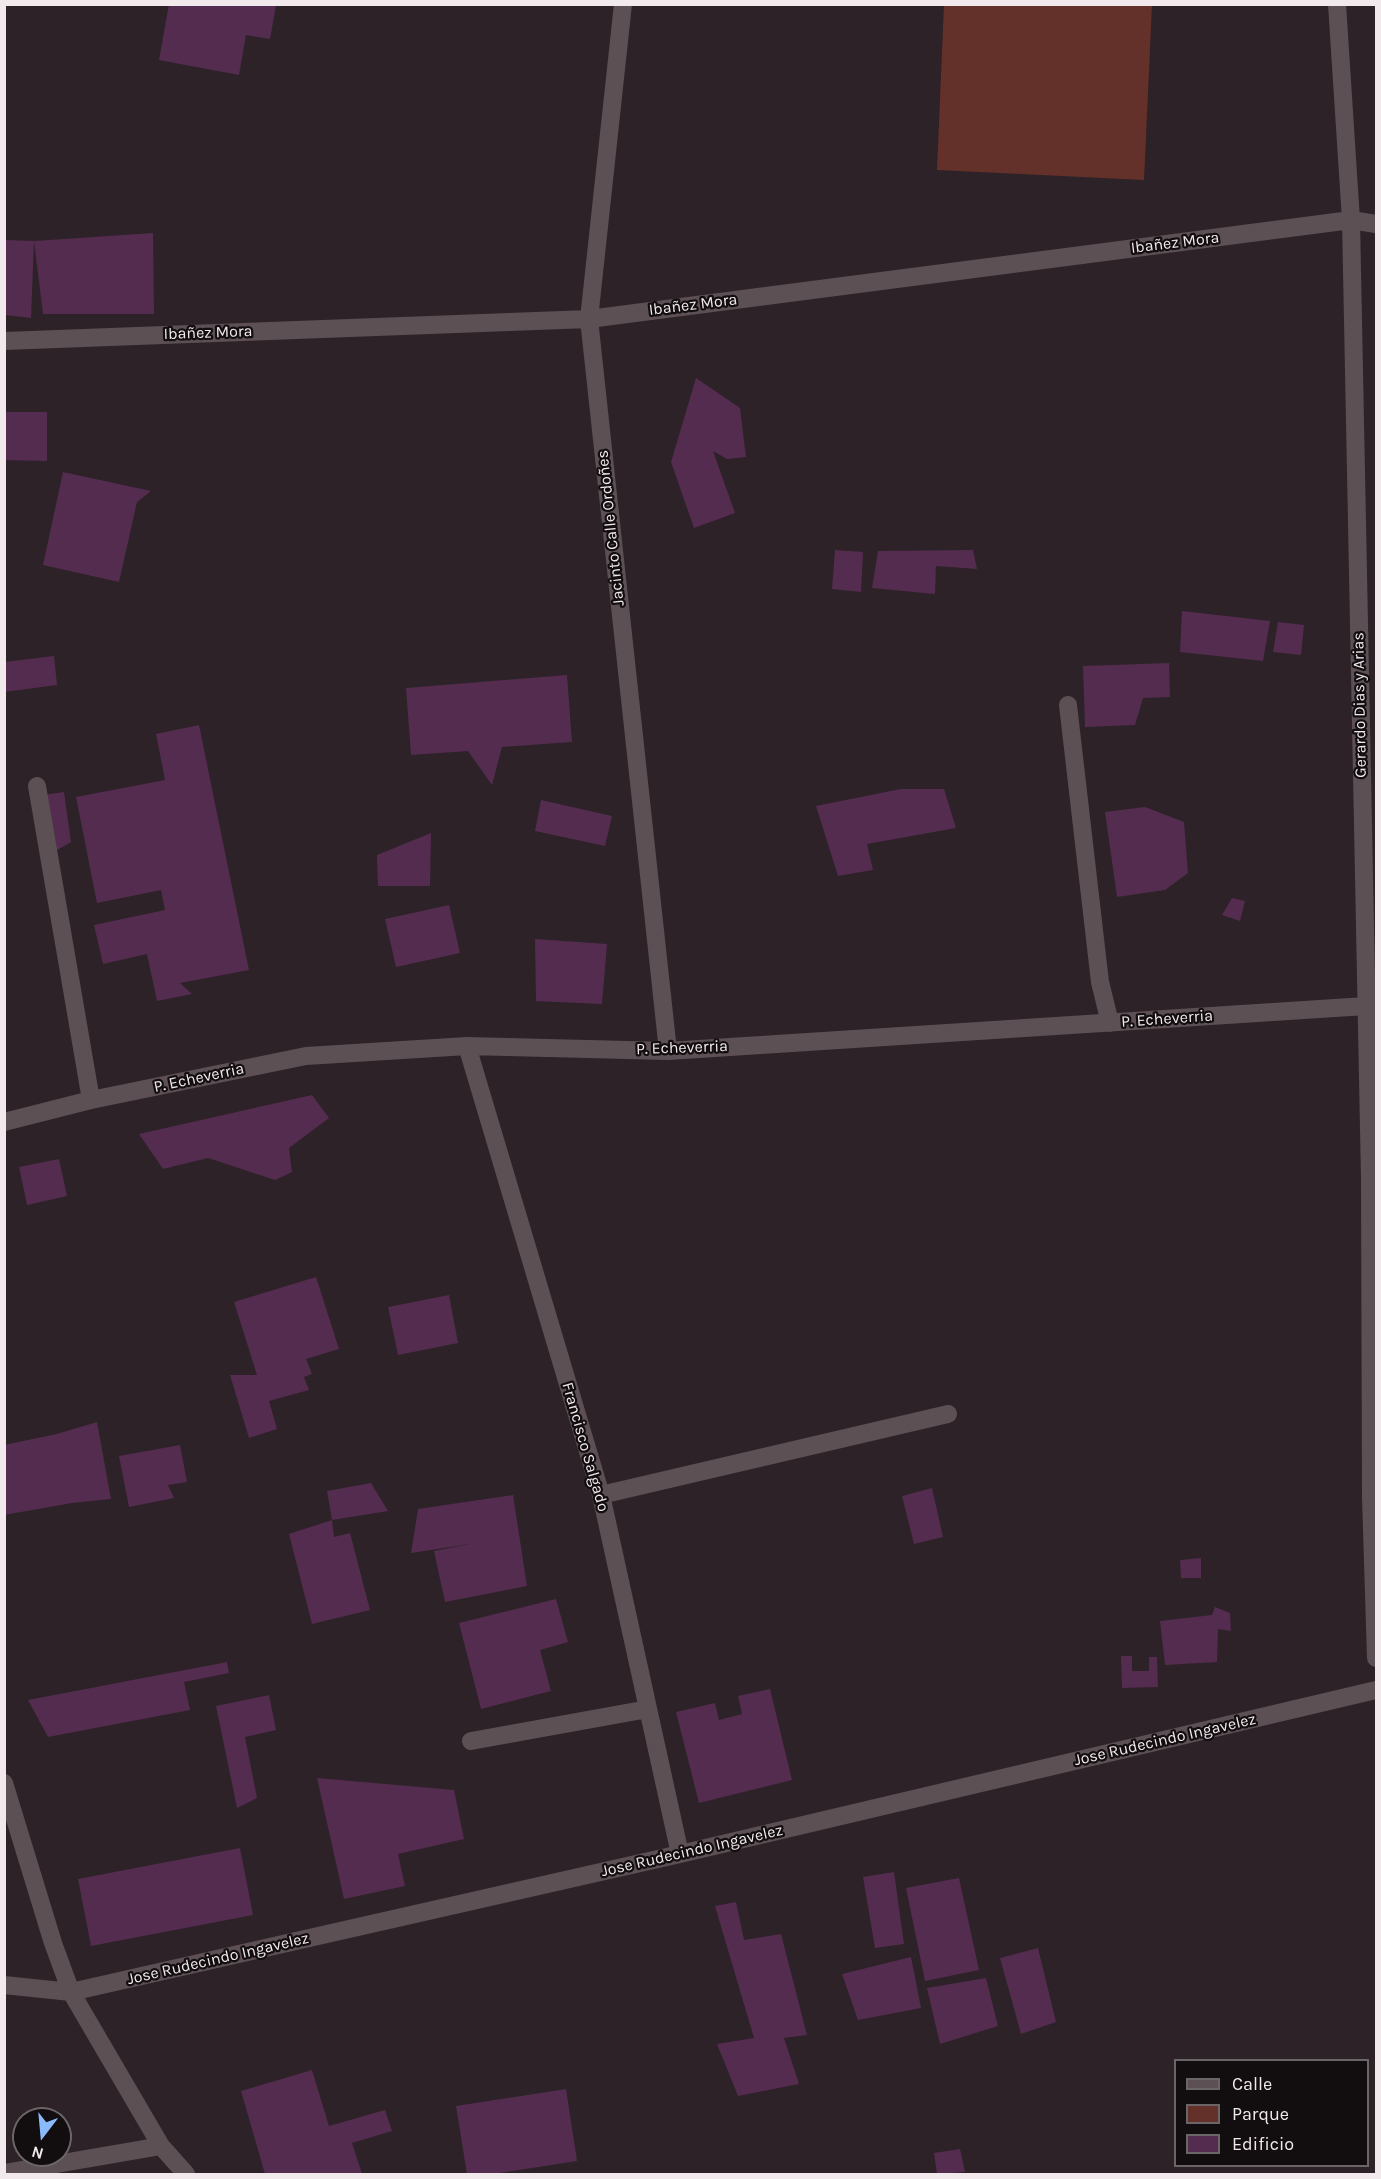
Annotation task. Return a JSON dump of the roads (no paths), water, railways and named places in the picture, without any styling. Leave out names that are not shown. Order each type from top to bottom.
[{"type":"street","name":"Jacinto Calle Ordoñes","points":[[623,4],[589,319],[668,1051]]},
{"type":"street","name":"Gerardo Dias y Arias","points":[[1337,4],[1351,220],[1366,1005],[1372,1050],[1371,1497],[1377,1658]]},
{"type":"street","name":"Ibañez Mora","points":[[4,341],[589,319],[1351,220],[1377,224]]},
{"type":"street","points":[[1068,705],[1100,982],[1110,1023]]},
{"type":"street","points":[[37,786],[91,1100]]},
{"type":"street","name":"P. Echeverria","points":[[4,1122],[91,1100],[306,1056],[467,1046],[668,1051],[1366,1005]]},
{"type":"street","name":"Francisco Salgado","points":[[467,1046],[601,1495],[680,1854]]},
{"type":"street","points":[[601,1495],[948,1414]]},
{"type":"street","name":"Jose Rudecindo Ingavelez","points":[[4,1985],[71,1992],[680,1854],[1377,1690]]},
{"type":"street","points":[[471,1741],[648,1709]]},
{"type":"street","points":[[4,1783],[53,1943],[71,1992],[161,2146],[186,2175]]},
{"type":"street","points":[[4,2173],[161,2146]]}]
